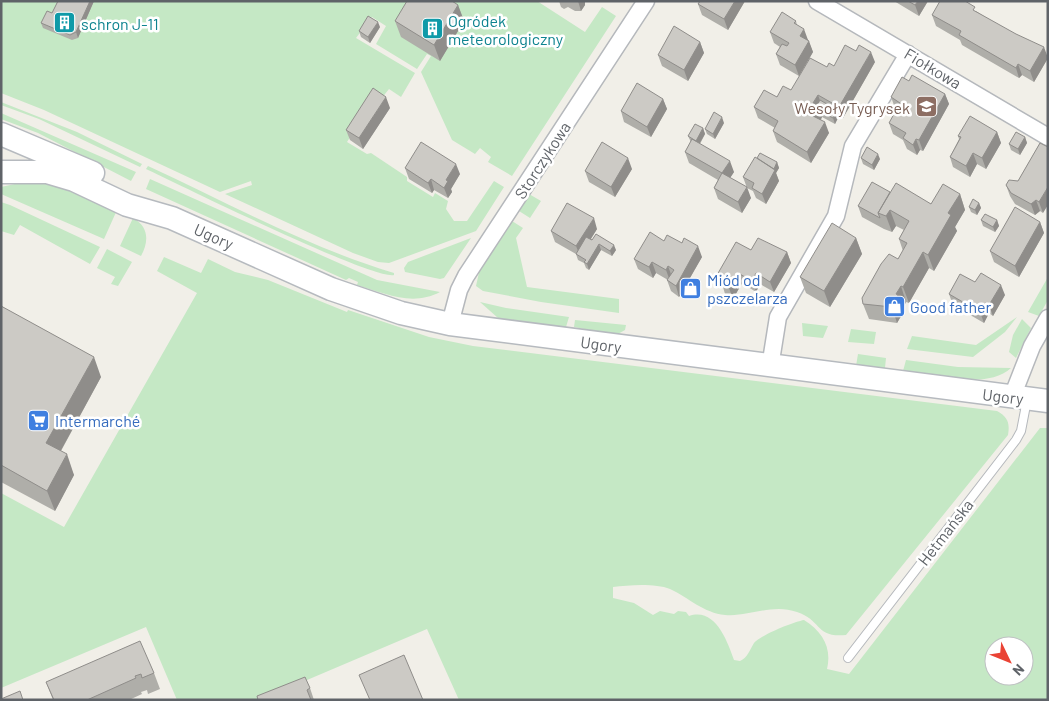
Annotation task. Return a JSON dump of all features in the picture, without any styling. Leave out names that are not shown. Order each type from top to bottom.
[{"type":"street","name":"Storczykowa","points":[[450,324],[459,290],[466,276],[646,1]]},
{"type":"street","name":"Fiołkowa","points":[[817,1],[1048,137]]},
{"type":"street","points":[[770,367],[778,317],[836,216],[853,146],[908,54]]},
{"type":"street","name":"Ugory","points":[[1,134],[133,192],[172,218]]},
{"type":"street","name":"Ugory","points":[[1,172],[47,172],[74,180],[127,205],[172,218],[330,289],[401,313],[450,324],[770,367],[1029,399]]},
{"type":"street","points":[[1029,399],[1032,346],[1048,318]]},
{"type":"lane","name":"Hetmańska","points":[[848,658],[1016,440],[1021,431],[1029,399]]},
{"type":"green space","points":[[1,1],[537,1],[585,32],[602,7],[616,16],[512,176],[488,162],[491,157],[480,148],[475,154],[452,140],[421,72],[431,56],[427,54],[417,69],[376,44],[386,26],[372,17],[356,38],[415,73],[401,97],[389,89],[381,99],[376,96],[347,142],[367,154],[371,153],[407,177],[407,181],[433,197],[435,193],[448,201],[446,209],[454,221],[467,221],[494,181],[504,187],[476,231],[389,263],[378,262],[353,253],[225,194],[252,185],[251,181],[220,192],[44,110],[1,93]]},
{"type":"green space","points":[[1,102],[77,132],[142,164],[140,167],[39,119],[1,105]]},
{"type":"green space","points":[[1,113],[136,172],[131,181],[38,133],[1,119]]},
{"type":"green space","points":[[148,166],[300,238],[394,273],[394,275],[378,273],[315,248],[146,169]]},
{"type":"green space","points":[[150,179],[377,280],[440,292],[430,296],[409,298],[388,295],[357,285],[358,282],[349,278],[346,280],[146,189]]},
{"type":"green space","points":[[24,182],[60,185],[117,210],[104,239],[1,194],[1,187]]},
{"type":"green space","points":[[529,194],[541,201],[530,218],[519,211]]},
{"type":"green space","points":[[1,202],[100,247],[90,264],[20,225],[14,235],[1,231]]},
{"type":"green space","points":[[133,218],[145,230],[146,240],[141,256],[120,246]]},
{"type":"green space","points":[[512,221],[523,228],[516,238],[527,287],[619,299],[619,313],[541,302],[483,291],[476,286],[480,268]]},
{"type":"green space","points":[[471,238],[444,278],[440,279],[405,272],[404,268],[408,262]]},
{"type":"green space","points":[[107,249],[132,262],[118,286],[111,284],[115,277],[97,268]]},
{"type":"green space","points":[[164,257],[201,273],[208,259],[235,272],[268,280],[347,312],[348,310],[429,337],[473,346],[997,411],[1006,418],[1009,427],[1008,435],[846,635],[829,634],[805,615],[788,610],[779,609],[734,615],[717,614],[664,587],[642,585],[613,587],[613,598],[634,603],[653,615],[660,611],[674,614],[678,611],[686,612],[689,616],[698,614],[706,616],[719,627],[728,643],[734,660],[740,661],[745,658],[754,643],[763,636],[804,620],[821,635],[827,647],[827,669],[849,674],[1040,428],[1048,428],[1048,700],[459,700],[427,629],[260,700],[177,700],[146,627],[1,688],[1,493],[64,527],[197,293],[157,271]]},
{"type":"green space","points":[[1048,277],[1048,300],[1039,316],[1028,312]]},
{"type":"green space","points":[[480,302],[506,308],[569,317],[566,327],[498,318]]},
{"type":"green space","points":[[1017,317],[1005,332],[973,357],[907,349],[912,336],[976,345]]},
{"type":"green space","points":[[1022,319],[1031,328],[1016,358],[1009,352],[1013,335]]},
{"type":"green space","points":[[575,320],[626,325],[625,330],[616,335],[574,327]]},
{"type":"green space","points":[[802,323],[828,326],[823,338],[803,336]]},
{"type":"green space","points":[[851,329],[876,332],[874,344],[848,342]]},
{"type":"green space","points":[[858,354],[886,358],[885,368],[856,366]]},
{"type":"green space","points":[[906,360],[958,367],[1011,368],[1001,375],[989,378],[975,380],[944,378],[903,371]]},
{"type":"building","name":"schron J-11","points":[[58,1],[90,1],[76,32],[70,35],[41,23],[47,11],[52,13]]},
{"type":"building","points":[[407,1],[452,1],[458,5],[434,45],[395,21]]},
{"type":"building","points":[[700,1],[735,1],[724,19],[698,4]]},
{"type":"building","points":[[908,1],[918,1],[915,5]]},
{"type":"building","points":[[940,1],[965,1],[975,7],[973,10],[1044,47],[1030,71],[1018,64],[1016,68],[959,35],[961,31],[932,15]]},
{"type":"building","points":[[782,12],[804,29],[800,36],[809,41],[795,65],[776,54],[782,44],[787,46],[789,43],[770,32]]},
{"type":"building","points":[[368,16],[378,22],[368,37],[359,31]]},
{"type":"building","points":[[674,26],[700,42],[684,70],[658,55]]},
{"type":"building","points":[[845,45],[856,51],[859,45],[871,52],[839,107],[818,95],[813,103],[819,106],[813,116],[825,122],[807,152],[773,131],[778,121],[754,107],[764,90],[777,97],[783,86],[791,90],[810,58],[827,67],[829,63],[834,66]]},
{"type":"building","name":"Wesoły Tygrysek","points":[[912,75],[945,94],[919,140],[916,139],[913,145],[903,138],[906,133],[889,123],[900,103],[891,97],[902,77],[909,81]]},
{"type":"building","points":[[637,83],[663,99],[647,127],[621,111]]},
{"type":"building","points":[[373,88],[386,97],[359,138],[346,130]]},
{"type":"building","points":[[820,100],[837,110],[833,118],[820,111],[817,105]]},
{"type":"building","points":[[714,112],[722,117],[713,134],[705,129]]},
{"type":"building","points":[[970,116],[997,132],[982,158],[973,153],[966,166],[950,157],[961,137],[958,136]]},
{"type":"building","points":[[695,124],[703,128],[696,141],[688,136]]},
{"type":"building","points":[[1016,132],[1025,137],[1018,149],[1009,144]]},
{"type":"building","points":[[692,139],[730,161],[722,173],[685,152]]},
{"type":"building","points":[[421,142],[456,164],[446,180],[448,181],[444,188],[431,179],[428,183],[405,168]]},
{"type":"building","points":[[602,142],[628,158],[611,187],[585,171]]},
{"type":"building","points":[[1040,143],[1048,147],[1048,187],[1039,202],[1036,200],[1031,204],[1011,193],[1006,185],[1009,180],[1018,181]]},
{"type":"building","points":[[867,147],[878,154],[872,165],[861,158]]},
{"type":"building","points":[[760,153],[777,162],[774,169],[757,158]]},
{"type":"building","points":[[755,157],[775,170],[762,194],[752,188],[754,183],[743,177]]},
{"type":"building","points":[[722,173],[747,187],[738,202],[714,188]]},
{"type":"building","points":[[872,182],[890,192],[878,213],[880,218],[858,206]]},
{"type":"building","points":[[896,183],[931,204],[943,184],[960,194],[948,213],[951,215],[928,255],[923,252],[903,287],[901,286],[896,294],[898,295],[892,307],[863,304],[862,298],[881,264],[889,254],[898,259],[907,243],[899,239],[909,221],[890,210],[886,216],[878,213]]},
{"type":"building","points":[[973,199],[979,203],[975,210],[969,207]]},
{"type":"building","points":[[567,203],[594,218],[576,246],[551,231]]},
{"type":"building","points":[[1015,207],[1040,222],[1015,266],[990,251]]},
{"type":"building","points":[[985,214],[997,220],[993,227],[981,220]]},
{"type":"building","points":[[832,223],[856,238],[824,291],[800,277]]},
{"type":"building","points":[[650,232],[664,241],[667,235],[682,243],[684,238],[698,246],[676,286],[667,280],[674,270],[668,266],[666,270],[652,262],[649,267],[634,259]]},
{"type":"building","points":[[596,234],[614,245],[610,251],[599,244],[587,264],[584,262],[586,260],[576,254],[586,237],[592,240]]},
{"type":"building","points":[[758,238],[787,252],[770,282],[756,273],[752,281],[738,273],[729,288],[722,284],[724,279],[717,275],[736,242],[751,250]]},
{"type":"building","points":[[981,273],[1001,285],[989,305],[985,303],[980,312],[949,294],[960,274],[975,282]]},
{"type":"building","name":"Intermarché","points":[[1,306],[94,357],[46,443],[67,454],[47,491],[1,465]]},
{"type":"building","points":[[140,641],[154,673],[142,678],[141,674],[135,676],[136,678],[87,700],[54,700],[46,682]]},
{"type":"building","points":[[404,655],[423,700],[370,700],[359,675]]},
{"type":"building","points":[[305,677],[310,688],[307,690],[311,700],[258,700],[257,696]]},
{"type":"building","points":[[20,691],[23,700],[1,700],[1,699]]},
{"type":"place","name":"schron J-11","points":[[65,23]]},
{"type":"place","name":"Ogródek meteorologiczny","points":[[432,29]]},
{"type":"place","name":"Wesoły Tygrysek","points":[[926,107]]},
{"type":"place","name":"Miód od pszczelarza","points":[[691,288]]},
{"type":"place","name":"Good father","points":[[894,306]]},
{"type":"place","name":"Intermarché","points":[[39,420]]}]
